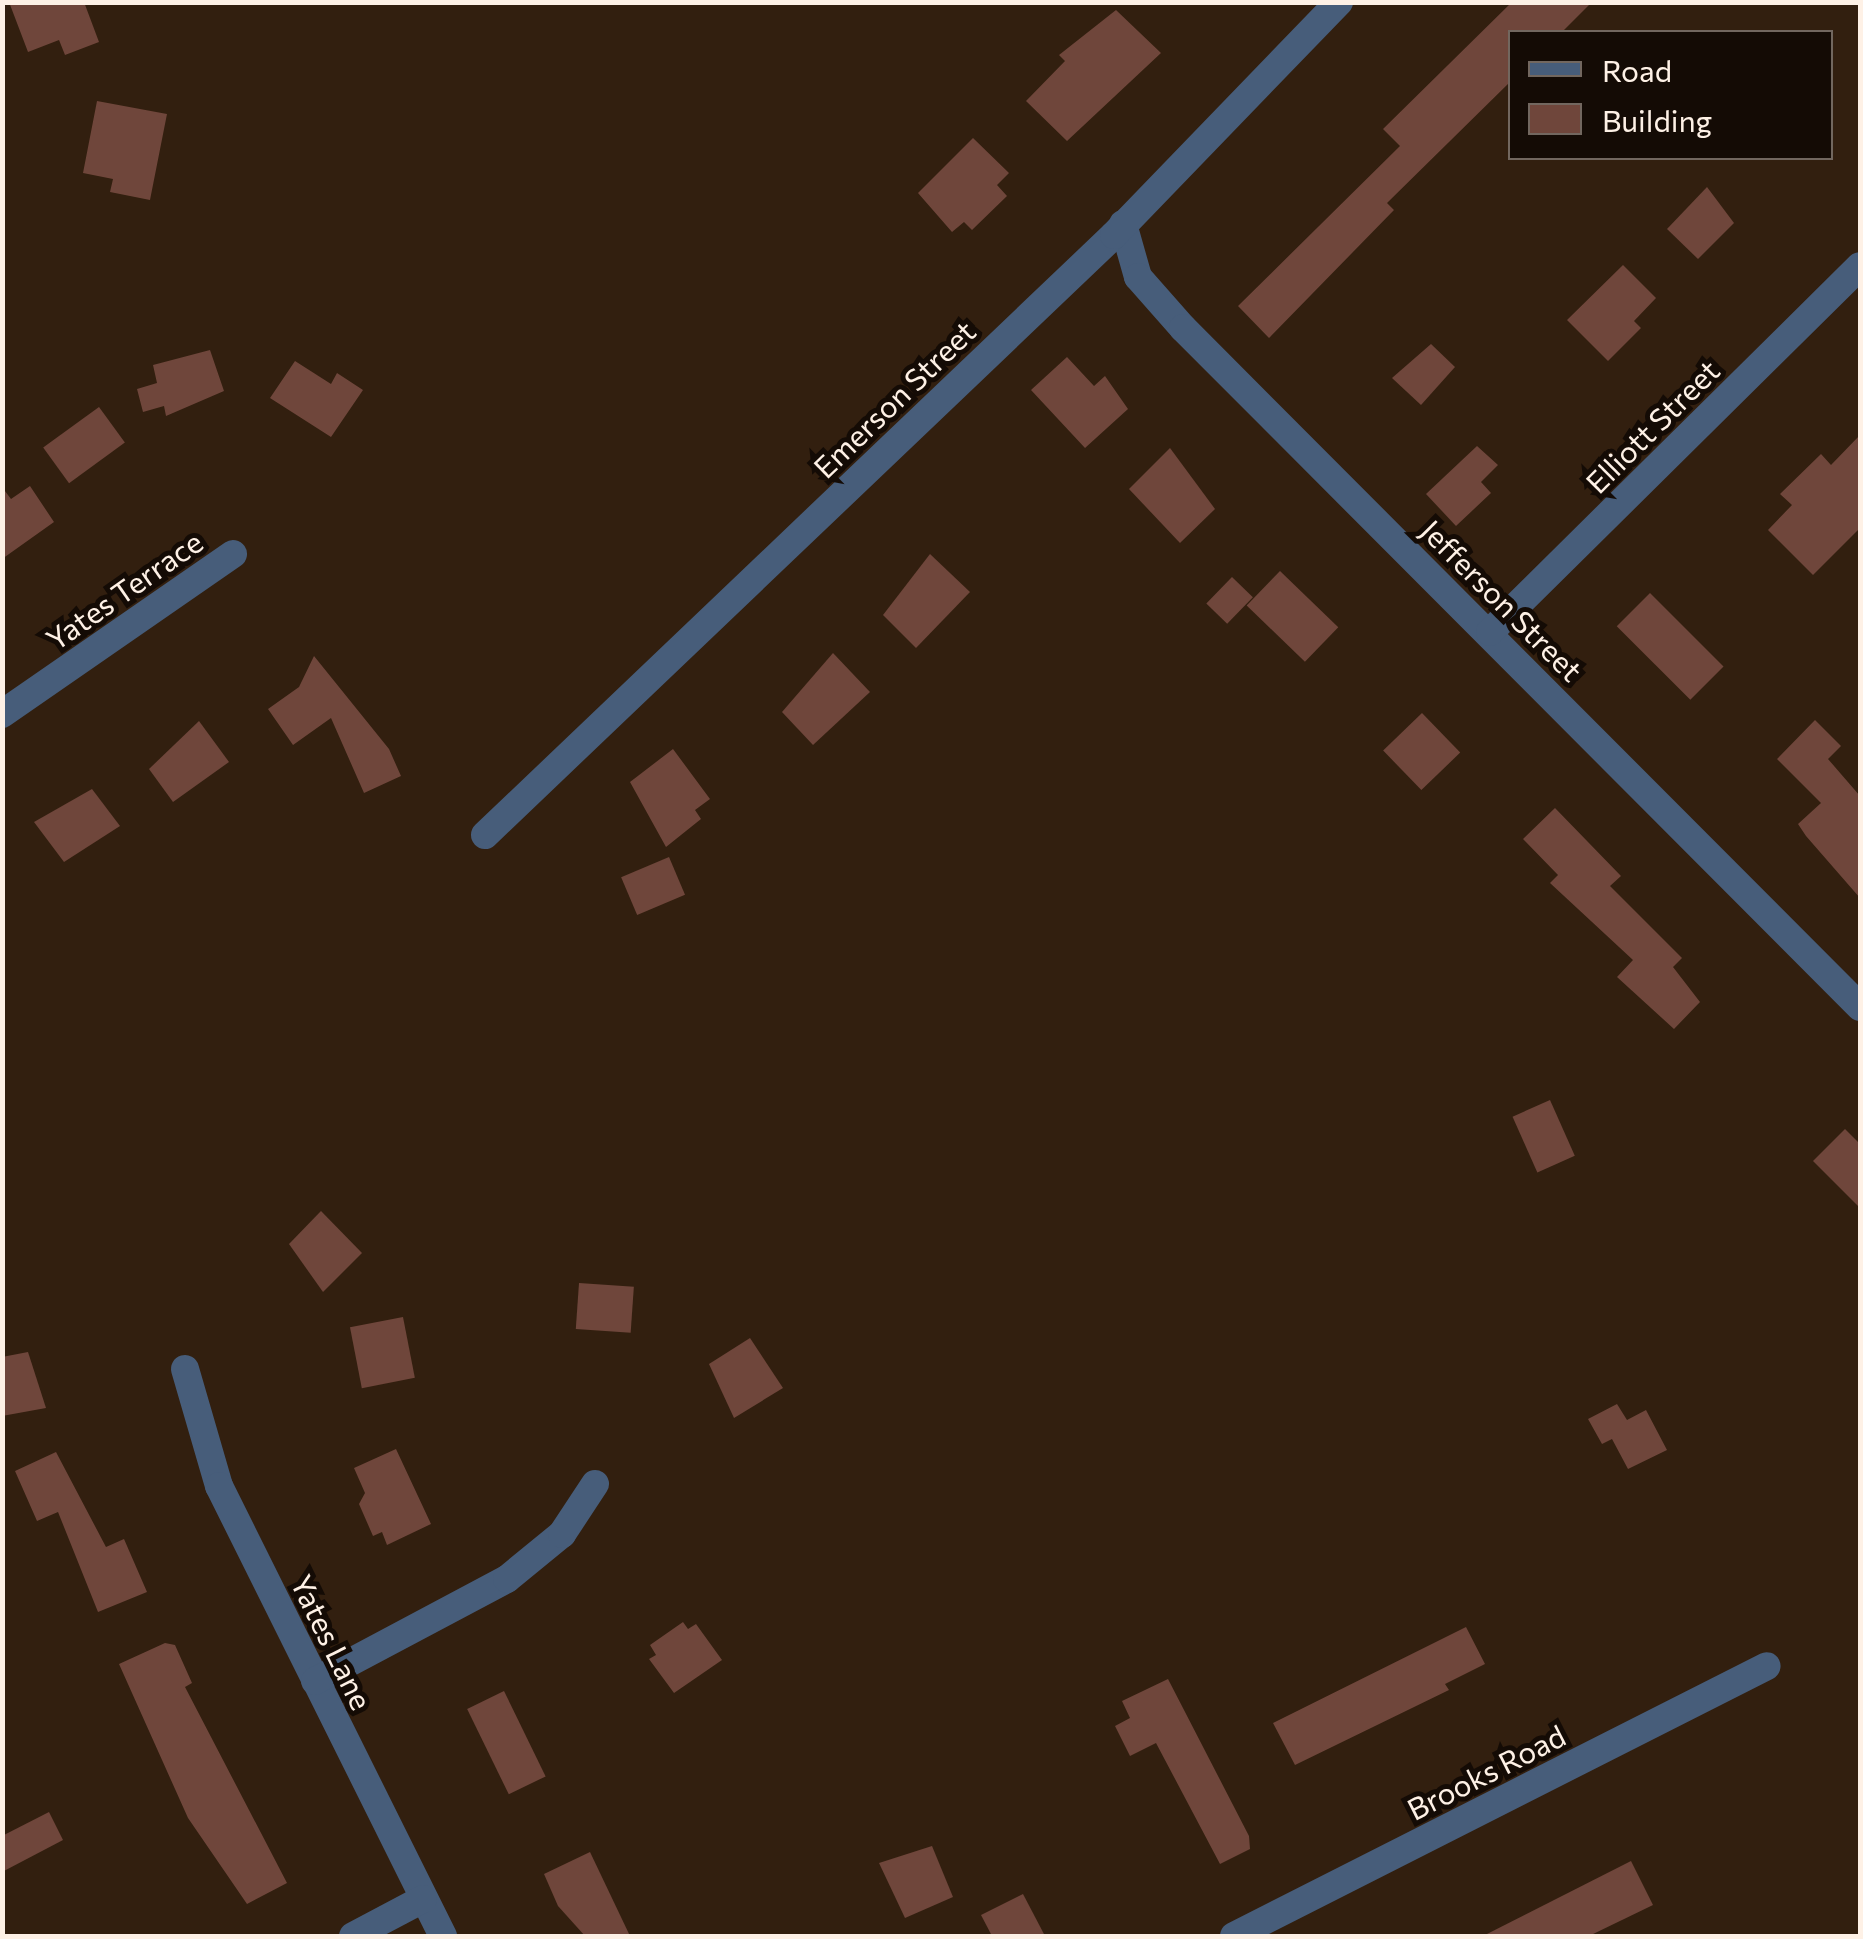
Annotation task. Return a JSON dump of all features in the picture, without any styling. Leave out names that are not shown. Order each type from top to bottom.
[{"type":"street","name":"Emerson Street","points":[[485,834],[1124,224],[1339,2]]},
{"type":"street","name":"Jefferson Street","points":[[1124,224],[1138,277],[1171,315],[1860,1006]]},
{"type":"street","name":"Elliott Street","points":[[1490,632],[1860,266]]},
{"type":"street","name":"Yates Terrace","points":[[2,714],[232,554]]},
{"type":"street","name":"Yates Lane","points":[[185,1369],[218,1486],[443,1936]]},
{"type":"street","points":[[315,1681],[508,1579],[562,1534],[594,1484]]},
{"type":"street","name":"Brooks Road","points":[[1234,1936],[1767,1666]]},
{"type":"street","points":[[353,1936],[423,1898]]},
{"type":"building","points":[[9,2],[84,2],[99,42],[65,55],[59,40],[28,52]]},
{"type":"building","points":[[1512,2],[1592,2],[1564,30],[1508,30],[1508,84],[1387,203],[1394,210],[1269,338],[1238,306],[1400,146],[1383,129]]},
{"type":"building","points":[[1116,10],[1161,53],[1067,141],[1026,101],[1065,61],[1059,55]]},
{"type":"building","points":[[97,101],[167,114],[150,200],[110,192],[113,179],[83,173]]},
{"type":"building","points":[[973,138],[1009,173],[997,185],[1007,196],[972,230],[964,222],[952,232],[918,193]]},
{"type":"building","points":[[1707,187],[1734,223],[1698,259],[1667,229]]},
{"type":"building","points":[[1623,265],[1656,298],[1634,321],[1641,328],[1608,361],[1567,320]]},
{"type":"building","points":[[1431,344],[1455,367],[1421,405],[1392,378]]},
{"type":"building","points":[[210,350],[224,391],[166,416],[164,406],[143,412],[137,389],[157,383],[153,365]]},
{"type":"building","points":[[1067,357],[1094,386],[1105,376],[1128,409],[1085,448],[1031,390]]},
{"type":"building","points":[[295,361],[331,384],[337,373],[363,390],[331,437],[270,398]]},
{"type":"building","points":[[99,407],[125,443],[69,483],[43,448]]},
{"type":"building","points":[[1860,435],[1860,528],[1813,575],[1768,530],[1792,505],[1780,494],[1821,454],[1831,465]]},
{"type":"building","points":[[1477,446],[1498,465],[1481,482],[1491,493],[1456,526],[1426,494]]},
{"type":"building","points":[[1170,448],[1215,509],[1180,543],[1129,489]]},
{"type":"building","points":[[30,486],[54,522],[2,559],[2,487],[11,499]]},
{"type":"building","points":[[930,554],[970,592],[916,648],[883,615]]},
{"type":"building","points":[[1280,571],[1338,627],[1305,662],[1247,606]]},
{"type":"building","points":[[1232,577],[1253,597],[1227,624],[1206,604]]},
{"type":"building","points":[[1650,593],[1724,667],[1690,700],[1617,626]]},
{"type":"building","points":[[833,653],[870,692],[813,745],[782,712]]},
{"type":"building","points":[[314,656],[389,749],[401,776],[364,793],[331,718],[293,745],[268,709],[299,687]]},
{"type":"building","points":[[1422,713],[1460,753],[1421,790],[1383,751]]},
{"type":"building","points":[[1815,720],[1841,746],[1828,759],[1860,796],[1860,898],[1798,824],[1821,803],[1777,759]]},
{"type":"building","points":[[199,721],[229,762],[173,802],[149,769]]},
{"type":"building","points":[[673,749],[710,799],[695,810],[701,819],[666,847],[630,782]]},
{"type":"building","points":[[92,789],[120,826],[64,862],[34,822]]},
{"type":"building","points":[[1555,808],[1621,876],[1610,886],[1682,958],[1673,967],[1700,1002],[1674,1029],[1617,977],[1633,960],[1550,883],[1558,875],[1523,839]]},
{"type":"building","points":[[669,857],[685,895],[637,915],[621,877]]},
{"type":"building","points":[[1550,1100],[1575,1156],[1537,1172],[1513,1117]]},
{"type":"building","points":[[1845,1129],[1860,1144],[1860,1208],[1813,1161]]},
{"type":"building","points":[[321,1211],[362,1253],[323,1292],[289,1244]]},
{"type":"building","points":[[579,1283],[634,1287],[631,1333],[576,1329]]},
{"type":"building","points":[[403,1317],[415,1378],[362,1388],[350,1327]]},
{"type":"building","points":[[750,1338],[783,1388],[734,1418],[709,1364]]},
{"type":"building","points":[[28,1352],[46,1408],[2,1416],[2,1357]]},
{"type":"building","points":[[1617,1404],[1627,1420],[1646,1410],[1667,1450],[1628,1469],[1612,1439],[1602,1444],[1588,1419]]},
{"type":"building","points":[[396,1449],[431,1524],[387,1545],[382,1532],[373,1536],[359,1504],[365,1493],[354,1468]]},
{"type":"building","points":[[56,1452],[106,1547],[124,1539],[147,1592],[98,1612],[58,1512],[37,1521],[15,1471]]},
{"type":"building","points":[[683,1622],[688,1629],[696,1624],[722,1660],[674,1693],[649,1659],[656,1655],[650,1645]]},
{"type":"building","points":[[1466,1627],[1485,1664],[1445,1684],[1449,1690],[1295,1765],[1273,1723]]},
{"type":"building","points":[[165,1643],[175,1645],[192,1683],[185,1687],[287,1883],[247,1904],[188,1818],[119,1664]]},
{"type":"building","points":[[1168,1679],[1249,1836],[1250,1849],[1220,1864],[1156,1743],[1130,1756],[1115,1726],[1130,1718],[1122,1701]]},
{"type":"building","points":[[504,1691],[546,1776],[509,1794],[467,1709]]},
{"type":"building","points":[[49,1812],[63,1840],[2,1872],[2,1836]]},
{"type":"building","points":[[932,1846],[953,1897],[905,1918],[879,1863]]},
{"type":"building","points":[[590,1852],[630,1936],[585,1936],[558,1906],[544,1874]]},
{"type":"building","points":[[1631,1861],[1653,1905],[1589,1936],[1483,1936]]},
{"type":"building","points":[[1023,1894],[1045,1936],[992,1936],[981,1915]]}]
